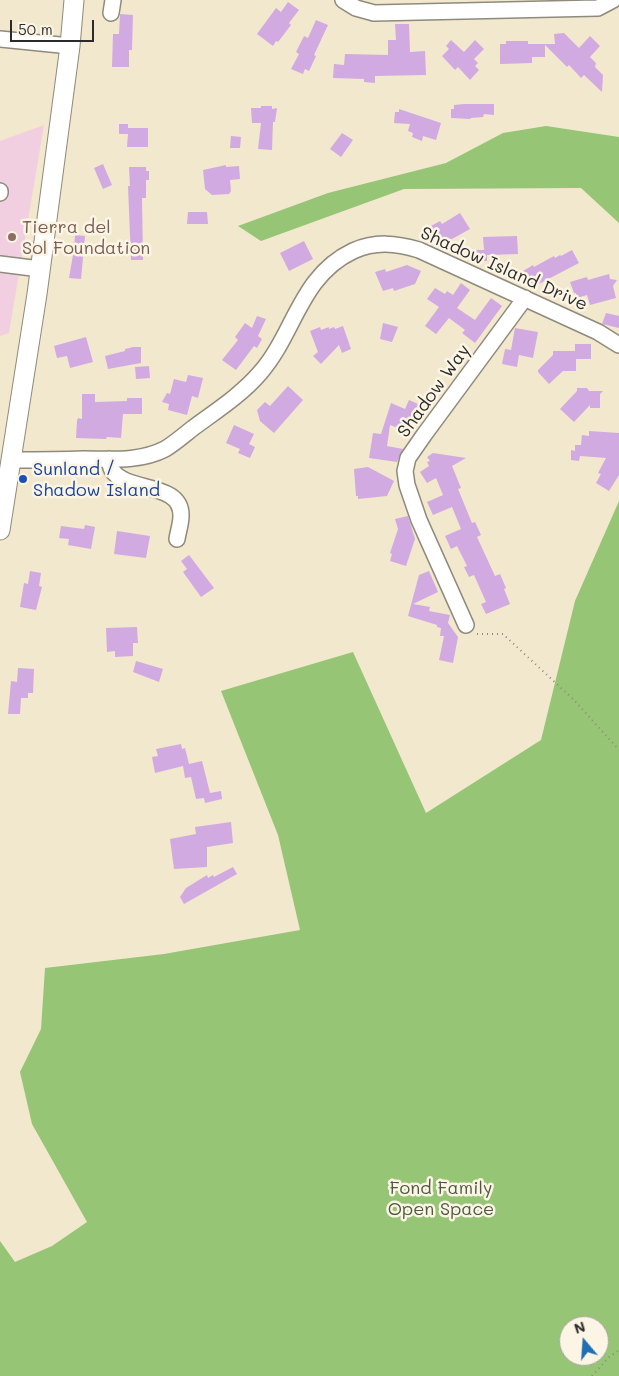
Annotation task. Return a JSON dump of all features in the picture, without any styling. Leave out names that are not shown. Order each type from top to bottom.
[{"type":"main road","points":[[0,530],[40,269],[70,46],[74,0]]},
{"type":"street","points":[[342,0],[356,8],[374,13],[598,8],[613,0]]},
{"type":"street","points":[[0,39],[70,46]]},
{"type":"street","name":"Shadow Island Drive","points":[[11,460],[128,459],[148,455],[166,448],[228,402],[260,372],[273,355],[311,286],[329,266],[343,256],[362,247],[374,244],[400,244],[419,250],[598,332],[619,345]]},
{"type":"street","points":[[0,264],[40,269]]},
{"type":"street","name":"Shadow Way","points":[[466,625],[419,520],[407,485],[405,471],[408,458],[525,298]]},
{"type":"street","points":[[109,459],[112,470],[122,480],[164,492],[174,498],[181,515],[177,539]]},
{"type":"path","points":[[466,625],[476,634],[502,634],[574,700],[619,750]]},
{"type":"path","points":[[592,1376],[608,1358],[619,1350]]},
{"type":"shaded area","name":"Tierra del Sol Foundation","points":[[44,125],[9,333],[0,336],[0,141]]},
{"type":"green space","points":[[546,126],[619,137],[619,223],[581,188],[404,189],[261,241],[238,226],[328,193],[446,163],[503,133]]},
{"type":"green space","name":"Fond Family Open Space","points":[[619,501],[619,1376],[0,1376],[0,1241],[15,1262],[52,1246],[87,1222],[32,1124],[20,1072],[41,1029],[45,968],[164,954],[300,930],[278,835],[221,691],[353,652],[426,813],[541,740],[575,601]]},
{"type":"building","points":[[288,2],[299,10],[289,23],[291,25],[273,46],[257,34],[276,8],[281,12]]},
{"type":"building","points":[[120,14],[133,15],[132,50],[129,50],[129,67],[112,67],[113,34],[119,34]]},
{"type":"building","points":[[316,20],[328,25],[309,71],[305,69],[303,74],[291,69],[299,54],[296,52],[304,36],[308,38]]},
{"type":"building","points":[[395,24],[409,24],[410,52],[425,51],[426,75],[375,76],[375,83],[364,82],[364,79],[333,78],[334,64],[344,65],[345,54],[388,55],[388,40],[396,40]]},
{"type":"building","points":[[564,33],[579,48],[590,36],[600,46],[590,57],[596,63],[595,67],[603,75],[602,92],[584,75],[581,78],[569,65],[567,67],[545,45],[545,57],[532,57],[532,63],[500,64],[500,44],[506,44],[506,41],[528,41],[528,44],[555,44],[554,34]]},
{"type":"building","points":[[451,40],[464,52],[475,40],[484,49],[474,59],[478,63],[475,66],[479,70],[470,80],[458,67],[455,70],[442,56],[449,49],[446,46]]},
{"type":"building","points":[[494,104],[494,115],[484,114],[483,117],[470,119],[451,118],[451,109],[454,109],[454,105]]},
{"type":"building","points":[[261,106],[272,106],[272,109],[277,108],[275,122],[273,122],[272,150],[258,149],[261,123],[252,123],[251,108],[261,108]]},
{"type":"building","points":[[399,109],[441,123],[436,140],[423,136],[422,141],[412,137],[413,133],[408,131],[410,124],[394,123],[395,112],[399,112]]},
{"type":"building","points":[[119,124],[128,124],[128,128],[148,128],[148,147],[127,147],[128,134],[119,134]]},
{"type":"building","points":[[342,133],[353,140],[341,157],[330,149]]},
{"type":"building","points":[[231,136],[241,137],[240,148],[230,148]]},
{"type":"building","points":[[103,164],[112,185],[103,189],[94,168]]},
{"type":"building","points":[[226,165],[226,167],[239,166],[240,179],[230,180],[231,191],[229,194],[212,195],[205,189],[203,170]]},
{"type":"building","points":[[129,167],[146,167],[146,171],[149,171],[149,180],[146,180],[146,198],[142,198],[143,260],[131,260]]},
{"type":"building","points":[[188,212],[207,212],[208,224],[187,224]]},
{"type":"building","points":[[460,213],[470,229],[443,244],[431,226],[440,221],[442,224]]},
{"type":"building","points":[[75,235],[85,236],[81,279],[69,278]]},
{"type":"building","points":[[517,236],[518,254],[487,255],[487,261],[475,261],[474,250],[484,250],[483,237]]},
{"type":"building","points":[[304,241],[313,259],[289,271],[280,253]]},
{"type":"building","points":[[572,250],[579,263],[533,287],[523,271],[554,256],[555,258],[561,256]]},
{"type":"building","points":[[407,265],[421,271],[415,284],[394,291],[393,288],[383,291],[375,272],[385,269],[386,272]]},
{"type":"building","points":[[609,274],[610,279],[617,280],[613,286],[616,298],[590,305],[587,295],[577,298],[570,282],[587,277],[588,280]]},
{"type":"building","points":[[461,283],[470,290],[457,308],[475,320],[491,298],[502,306],[475,343],[462,333],[465,330],[449,318],[436,334],[425,326],[439,307],[427,299],[435,288],[445,294],[447,291],[453,295]]},
{"type":"building","points":[[606,313],[619,316],[619,328],[602,324]]},
{"type":"building","points":[[257,316],[266,319],[258,336],[262,339],[257,348],[254,346],[236,370],[222,360],[238,340],[235,337],[245,323],[252,328]]},
{"type":"building","points":[[383,323],[398,327],[392,342],[380,339]]},
{"type":"building","points":[[343,326],[351,349],[342,353],[339,345],[321,364],[313,356],[318,352],[310,331],[320,327],[321,330],[329,327],[329,329],[334,327],[335,329]]},
{"type":"building","points":[[515,328],[538,332],[533,358],[519,355],[517,367],[502,364],[505,349],[511,350]]},
{"type":"building","points":[[86,337],[93,362],[70,368],[67,356],[57,358],[54,346]]},
{"type":"building","points":[[575,344],[591,344],[591,359],[576,359],[576,371],[563,371],[549,384],[538,370],[553,355],[553,351],[575,351]]},
{"type":"building","points":[[133,347],[141,347],[141,363],[108,369],[105,356]]},
{"type":"building","points":[[149,366],[150,378],[136,379],[135,367]]},
{"type":"building","points":[[188,375],[203,378],[198,398],[192,396],[187,415],[168,410],[169,404],[162,402],[167,393],[170,394],[174,379],[186,382]]},
{"type":"building","points":[[288,386],[303,400],[274,433],[260,421],[257,410],[265,402],[270,406]]},
{"type":"building","points":[[577,388],[587,388],[589,391],[603,391],[600,394],[600,408],[590,408],[590,405],[574,422],[560,409],[577,391]]},
{"type":"building","points":[[82,394],[95,394],[95,402],[127,401],[127,398],[142,398],[142,414],[123,414],[121,438],[76,438],[77,421],[78,418],[82,419]]},
{"type":"building","points":[[409,400],[425,407],[420,418],[414,416],[408,432],[390,425],[387,446],[403,449],[397,462],[369,458],[373,433],[381,434],[391,403],[405,409]]},
{"type":"building","points":[[234,425],[254,434],[249,444],[255,447],[250,458],[238,453],[240,449],[226,443]]},
{"type":"building","points":[[589,431],[619,433],[619,475],[609,491],[596,483],[601,474],[598,473],[606,458],[580,456],[579,461],[571,460],[571,450],[575,451],[575,445],[581,445],[582,435],[589,436]]},
{"type":"building","points":[[433,453],[466,458],[452,466],[461,488],[458,489],[472,523],[475,522],[481,535],[477,537],[495,576],[500,574],[510,604],[486,614],[481,604],[486,602],[474,575],[469,577],[464,567],[467,566],[457,546],[451,549],[445,536],[461,529],[452,507],[433,515],[427,502],[443,495],[436,478],[427,483],[420,472],[429,466],[427,462],[430,461],[427,457]]},
{"type":"building","points":[[368,467],[394,481],[387,496],[358,499],[358,496],[356,496],[354,469]]},
{"type":"building","points":[[408,516],[415,539],[406,566],[390,561],[392,554],[390,553],[398,529],[395,519]]},
{"type":"building","points":[[85,525],[95,527],[91,549],[68,545],[69,539],[59,538],[61,526],[84,529]]},
{"type":"building","points":[[117,531],[150,536],[146,558],[114,554]]},
{"type":"building","points":[[189,555],[214,588],[201,597],[183,572],[187,569],[181,561]]},
{"type":"building","points":[[30,571],[41,573],[39,586],[42,587],[36,610],[20,607],[24,583],[28,584]]},
{"type":"building","points":[[429,571],[438,592],[413,604],[430,607],[429,611],[450,615],[448,623],[458,637],[453,663],[439,660],[444,636],[440,636],[441,628],[408,616],[419,575]]},
{"type":"building","points":[[137,627],[138,643],[133,643],[133,656],[115,657],[115,651],[107,652],[106,628]]},
{"type":"building","points":[[136,661],[163,669],[159,682],[133,672]]},
{"type":"building","points":[[18,668],[34,669],[33,693],[28,693],[28,698],[21,698],[20,714],[8,714],[11,681],[17,682]]},
{"type":"building","points":[[181,744],[182,749],[185,748],[189,764],[202,761],[210,793],[221,791],[222,799],[205,803],[204,798],[196,799],[191,777],[185,778],[183,766],[155,773],[152,757],[158,756],[156,749]]},
{"type":"building","points":[[231,822],[233,843],[207,847],[207,867],[174,869],[170,839],[196,834],[195,827]]},
{"type":"building","points":[[233,867],[237,874],[184,904],[180,897],[186,888],[207,875],[208,878],[213,875],[214,877]]},
{"type":"place","name":"Tierra del Sol Foundation","points":[[12,237]]},
{"type":"place","name":"Sunland / Shadow Island","points":[[23,479]]}]
